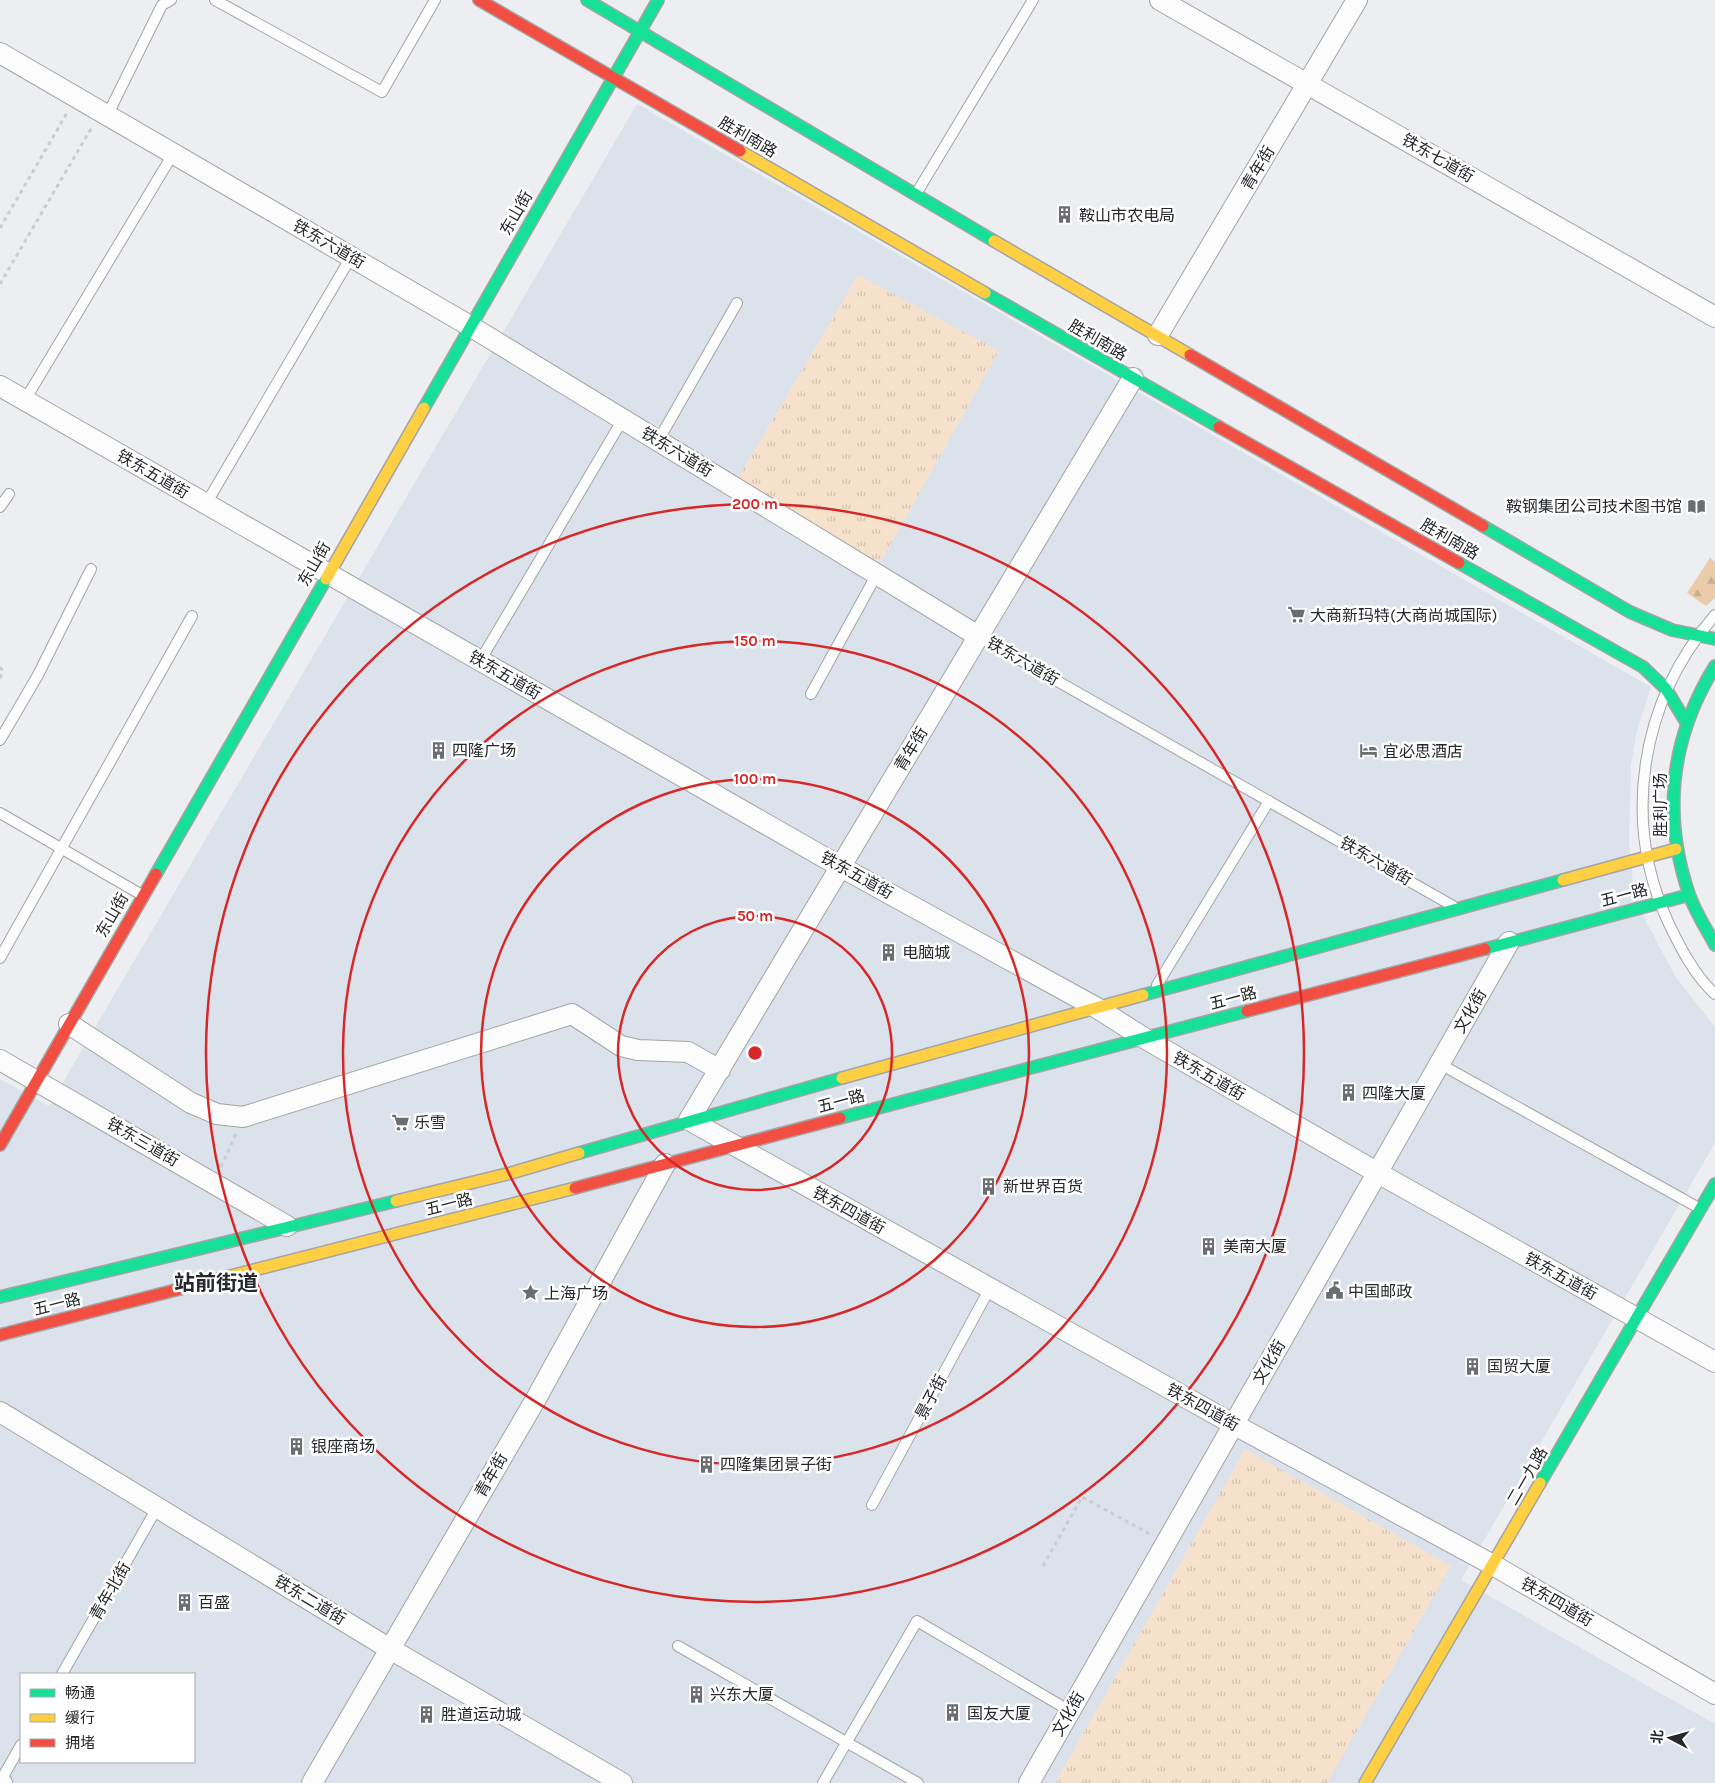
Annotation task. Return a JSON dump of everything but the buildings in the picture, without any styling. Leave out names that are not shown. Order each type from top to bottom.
[{"type":"main road","name":"胜利南路","points":[[479,0],[1133,378],[1643,667],[1666,690],[1686,722]]},
{"type":"main road","name":"胜利南路","points":[[587,0],[915,195],[1552,566],[1597,595],[1646,619],[1697,636],[1715,639]]},
{"type":"main road","name":"东山街","points":[[0,1145],[658,0]]},
{"type":"main road","points":[[1597,595],[1621,610],[1627,616],[1631,626]]},
{"type":"main road","points":[[1592,638],[1610,643],[1624,640]]},
{"type":"main road","name":"胜利广场","points":[[1715,666],[1708,676],[1686,722],[1676,763],[1673,806],[1676,849],[1689,895],[1715,945]]},
{"type":"main road","name":"五一路","points":[[0,1297],[286,1226],[511,1173],[689,1120],[1676,849]]},
{"type":"main road","name":"五一路","points":[[0,1335],[666,1164],[1689,895]]},
{"type":"main road","name":"二一九路","points":[[1365,1783],[1715,1184]]},
{"type":"street","name":"铁东七道街","points":[[1160,0],[1715,317]]},
{"type":"street","name":"青年街","points":[[1158,335],[1357,0]]},
{"type":"street","name":"铁东六道街","points":[[0,53],[470,326],[978,636]]},
{"type":"street","name":"青年街","points":[[689,1120],[1133,378]]},
{"type":"street","name":"铁东五道街","points":[[0,386],[840,866],[1097,1008],[1144,1038],[1378,1173],[1715,1362]]},
{"type":"street","name":"文化街","points":[[1029,1783],[1509,942]]},
{"type":"street","points":[[69,1024],[191,1103],[217,1114],[243,1117],[572,1014],[620,1046],[638,1050],[688,1052],[720,1070]]},
{"type":"street","name":"铁东三道街","points":[[0,1060],[286,1226]]},
{"type":"street","name":"铁东四道街","points":[[689,1120],[1233,1424],[1493,1565],[1715,1694]]},
{"type":"street","name":"青年街","points":[[312,1783],[537,1397],[666,1164]]},
{"type":"street","name":"铁东二道街","points":[[0,1412],[390,1649],[622,1783]]},
{"type":"lane","points":[[104,114],[162,5],[171,0]]},
{"type":"lane","points":[[215,0],[382,92],[435,0]]},
{"type":"lane","points":[[915,195],[1033,0]]},
{"type":"lane","points":[[25,400],[173,154]]},
{"type":"lane","points":[[206,504],[351,257]]},
{"type":"lane","points":[[658,441],[737,303]]},
{"type":"lane","points":[[480,660],[623,420]]},
{"type":"lane","points":[[0,508],[8,494]]},
{"type":"lane","points":[[0,740],[38,675],[91,569]]},
{"type":"lane","points":[[810,694],[877,574]]},
{"type":"lane","points":[[1715,615],[1697,636],[1666,690],[1648,746],[1643,783],[1642,820],[1646,857],[1659,902],[1681,949],[1715,994]]},
{"type":"lane","points":[[0,958],[192,616]]},
{"type":"lane","name":"铁东六道街","points":[[978,636],[1459,908]]},
{"type":"lane","points":[[1152,993],[1269,801]]},
{"type":"lane","points":[[0,813],[142,896]]},
{"type":"lane","points":[[1440,1064],[1700,1209]]},
{"type":"lane","name":"景子街","points":[[872,1505],[990,1288]]},
{"type":"lane","name":"青年北街","points":[[63,1673],[157,1508]]},
{"type":"lane","points":[[823,1783],[917,1621],[1070,1711]]},
{"type":"lane","points":[[678,1646],[918,1783]]},
{"type":"lane","points":[[1,1782],[20,1747]]},
{"type":"path","points":[[0,228],[76,97]]},
{"type":"path","points":[[0,284],[104,114]]},
{"type":"path","points":[[0,667],[2,670],[0,680]]},
{"type":"path","points":[[214,1184],[243,1117]]},
{"type":"path","points":[[1043,1566],[1082,1497],[1165,1543]]},
{"type":"shaded area","points":[[637,104],[1651,687],[1636,734],[1631,766],[1629,841],[1633,884],[1646,921],[1675,976],[1715,1027],[1715,1143],[1461,1580],[1715,1724],[1715,1783],[0,1783],[0,1079],[49,1106]]},
{"type":"green space","points":[[858,275],[999,351],[880,563],[738,478]]},
{"type":"green space","points":[[1710,558],[1715,562],[1715,598],[1706,606],[1687,593]]},
{"type":"green space","points":[[1245,1449],[1451,1566],[1327,1783],[1055,1783]]},
{"type":"traffic: fast","points":[[587,0],[994,241]]},
{"type":"traffic: fast","points":[[424,408],[658,0]]},
{"type":"traffic: fast","points":[[985,293],[1219,427]]},
{"type":"traffic: fast","points":[[1483,526],[1630,612],[1672,630],[1715,639]]},
{"type":"traffic: fast","points":[[1459,563],[1643,667],[1666,689],[1686,722]]},
{"type":"traffic: fast","points":[[156,874],[326,579]]},
{"type":"traffic: fast","points":[[1715,666],[1700,693],[1680,748],[1675,777],[1674,805],[1675,835],[1691,901],[1715,945]]},
{"type":"traffic: fast","points":[[1143,995],[1563,880]]},
{"type":"traffic: fast","points":[[1485,949],[1689,895]]},
{"type":"traffic: fast","points":[[840,1118],[1247,1011]]},
{"type":"traffic: fast","points":[[579,1153],[842,1078]]},
{"type":"traffic: fast","points":[[1540,1483],[1715,1184]]},
{"type":"traffic: fast","points":[[0,1297],[396,1201]]},
{"type":"traffic: slow","points":[[740,151],[985,293]]},
{"type":"traffic: slow","points":[[994,241],[1190,355]]},
{"type":"traffic: slow","points":[[326,579],[424,408]]},
{"type":"traffic: slow","points":[[1563,880],[1676,849]]},
{"type":"traffic: slow","points":[[842,1078],[1143,995]]},
{"type":"traffic: slow","points":[[396,1201],[511,1173],[579,1153]]},
{"type":"traffic: slow","points":[[207,1282],[575,1188]]},
{"type":"traffic: slow","points":[[1365,1783],[1540,1483]]},
{"type":"traffic: jam","points":[[479,0],[740,151]]},
{"type":"traffic: jam","points":[[1190,355],[1483,526]]},
{"type":"traffic: jam","points":[[1219,427],[1459,563]]},
{"type":"traffic: jam","points":[[0,1145],[156,874]]},
{"type":"traffic: jam","points":[[1247,1011],[1485,949]]},
{"type":"traffic: jam","points":[[575,1188],[840,1118]]},
{"type":"traffic: jam","points":[[0,1335],[207,1282]]},
{"type":"place","name":"鞍山市农电局","points":[[1065,215]]},
{"type":"place","name":"鞍钢集团公司技术图书馆","points":[[1696,506]]},
{"type":"place","name":"大商新玛特(大商尚城国际)","points":[[1296,615]]},
{"type":"place","name":"四隆广场","points":[[438,750]]},
{"type":"place","name":"宜必思酒店","points":[[1369,751]]},
{"type":"place","name":"电脑城","points":[[888,952]]},
{"type":"place","name":"四隆大厦","points":[[1348,1093]]},
{"type":"place","name":"乐雪","points":[[400,1122]]},
{"type":"place","name":"新世界百货","points":[[989,1186]]},
{"type":"place","name":"美南大厦","points":[[1209,1246]]},
{"type":"place","name":"中国邮政","points":[[1334,1291]]},
{"type":"place","name":"上海广场","points":[[530,1293]]},
{"type":"place","name":"国贸大厦","points":[[1473,1366]]},
{"type":"place","name":"银座商场","points":[[297,1446]]},
{"type":"place","name":"四隆集团景子街","points":[[706,1464]]},
{"type":"place","name":"百盛","points":[[184,1602]]},
{"type":"place","name":"兴东大厦","points":[[696,1694]]},
{"type":"place","name":"国友大厦","points":[[953,1713]]},
{"type":"place","name":"胜道运动城","points":[[427,1714]]},
{"type":"district","name":"站前街道","points":[[216,1283]]}]
